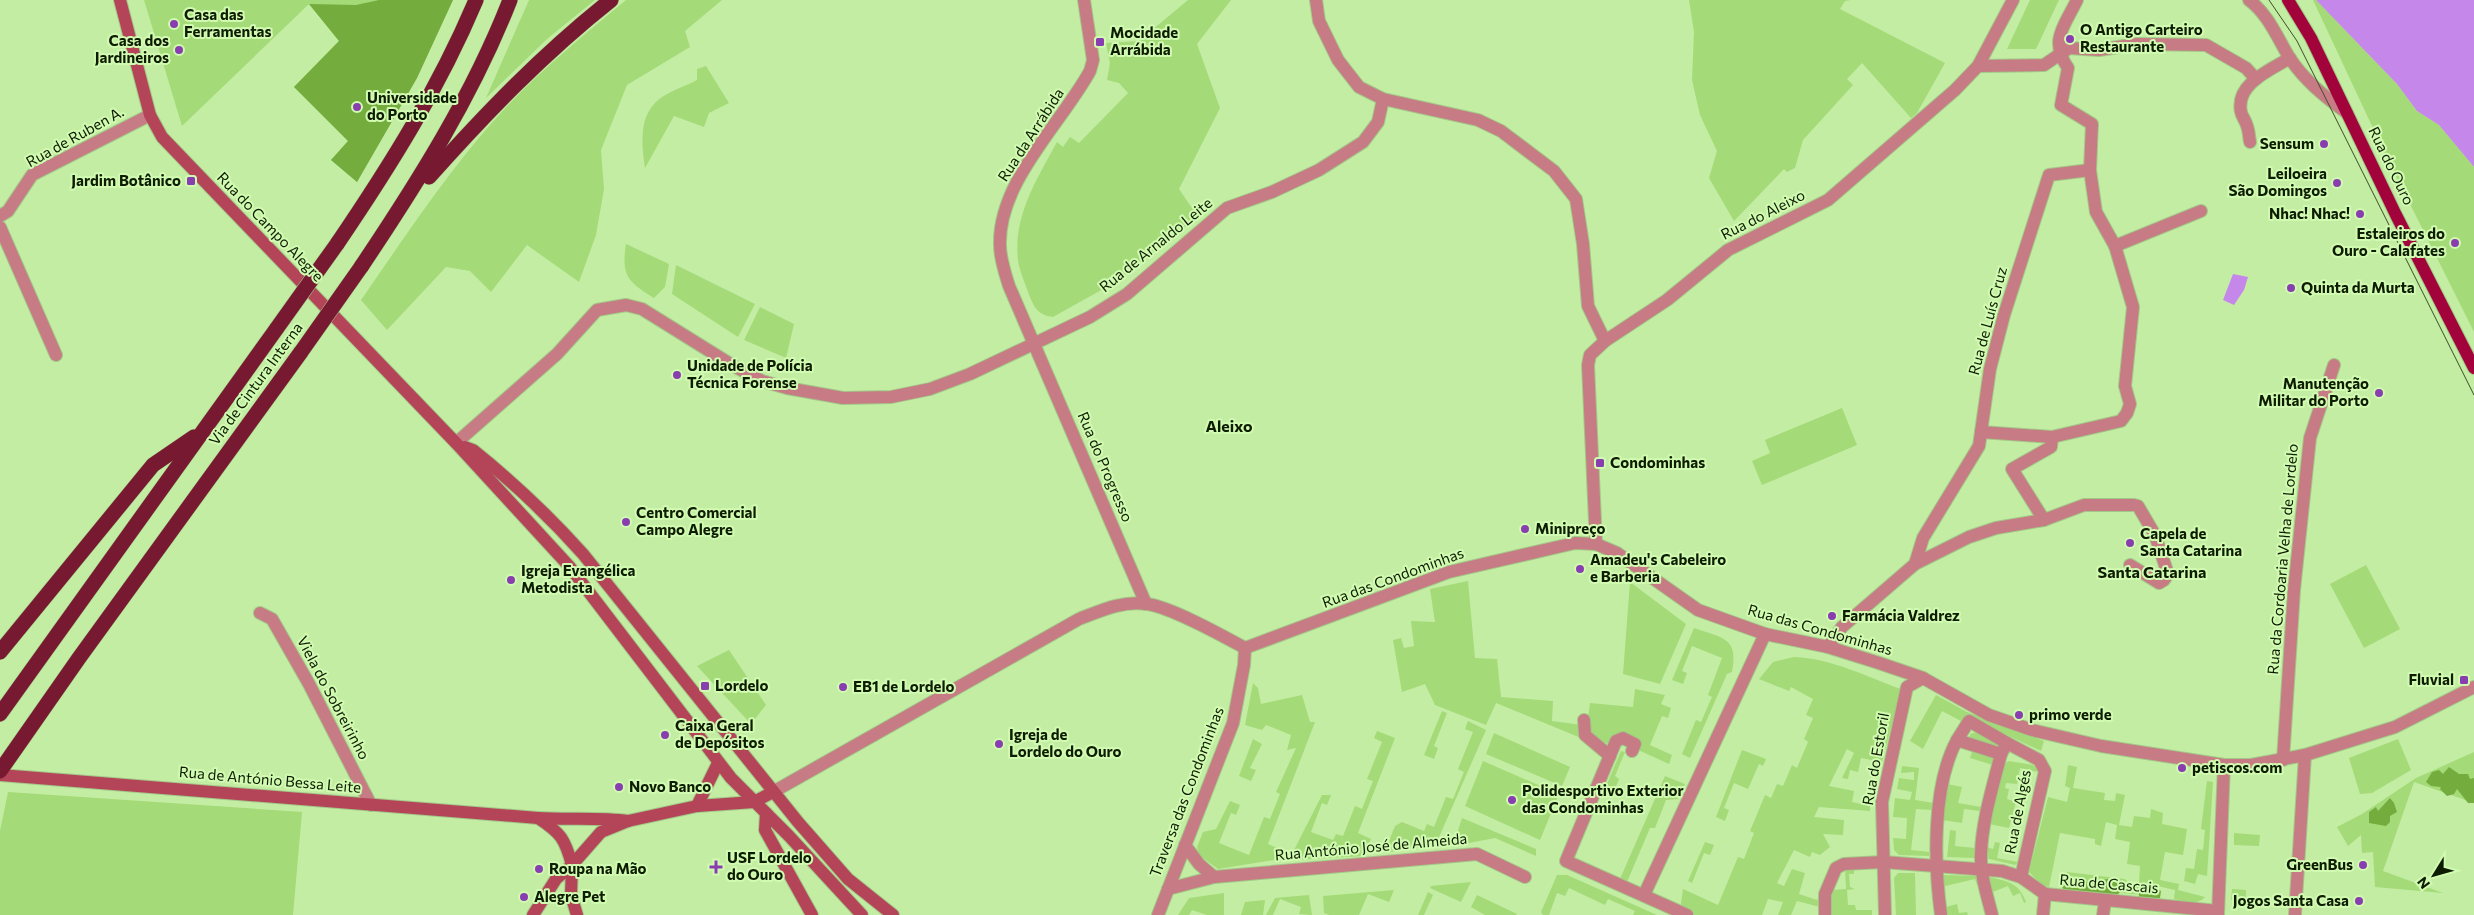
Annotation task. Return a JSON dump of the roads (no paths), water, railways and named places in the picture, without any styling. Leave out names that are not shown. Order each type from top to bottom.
[{"type":"highway","name":"Via de Cintura Interna","points":[[0,714],[337,244],[397,154],[449,59],[476,0]]},
{"type":"highway","name":"Via de Cintura Interna","points":[[0,771],[28,729],[362,267],[425,170],[479,72],[510,0]]},
{"type":"highway","points":[[401,208],[501,98],[540,60],[611,0]]},
{"type":"highway","points":[[0,652],[153,465],[204,431]]},
{"type":"main road","name":"Rua do Campo Alegre","points":[[120,0],[150,115],[162,138],[456,443],[569,566],[718,763],[862,915]]},
{"type":"main road","name":"Rua do Ouro","points":[[2288,0],[2311,38],[2474,368]]},
{"type":"main road","name":"Rua do Campo Alegre","points":[[456,443],[473,450],[514,484],[550,518],[583,554],[773,792],[848,879],[893,915]]},
{"type":"main road","points":[[698,806],[718,763]]},
{"type":"main road","name":"Rua de António Bessa Leite","points":[[0,774],[538,818],[580,820],[609,818],[628,821]]},
{"type":"main road","points":[[533,915],[556,879],[572,865],[601,832],[628,821],[698,806],[754,802],[773,792]]},
{"type":"main road","points":[[766,813],[765,830],[812,915]]},
{"type":"main road","points":[[538,818],[559,832],[566,844],[572,865],[571,895],[577,915]]},
{"type":"street","name":"Rua da Arrábida","points":[[1034,344],[1009,286],[1000,244],[1001,230],[1011,196],[1026,168],[1090,71],[1093,60],[1084,0]]},
{"type":"street","points":[[1316,0],[1319,21],[1338,60],[1359,87],[1383,99],[1478,120],[1501,131],[1554,171],[1576,199],[1583,244],[1588,306],[1605,341]]},
{"type":"street","name":"Rua do Aleixo","points":[[1596,544],[1588,364],[1590,355],[1605,341],[1667,300],[1728,250],[1828,200],[1955,90],[1978,66],[2013,0]]},
{"type":"street","points":[[1981,432],[2052,438],[2121,421],[2127,413],[2130,404],[2125,386],[2134,307],[2115,246],[2096,212],[2090,170],[2092,124],[2061,105],[2068,68],[2059,55],[2058,41],[2077,0]]},
{"type":"street","name":"Rua do Ouro","points":[[2250,0],[2260,8],[2290,58],[2308,81],[2347,113]]},
{"type":"street","points":[[1978,66],[2044,65],[2068,48],[2099,50],[2137,44],[2206,45],[2246,68],[2256,79]]},
{"type":"street","points":[[2250,142],[2247,126],[2241,114],[2240,101],[2242,92],[2256,79],[2290,58]]},
{"type":"street","name":"Rua de Arnaldo Leite","points":[[456,443],[557,354],[597,310],[615,306],[626,305],[642,309],[732,365],[762,381],[805,392],[843,398],[891,397],[930,389],[970,374],[1090,317],[1127,294],[1227,208],[1272,192],[1319,170],[1363,142],[1378,122],[1383,99]]},
{"type":"street","name":"Rua de Ruben A.","points":[[0,216],[8,211],[32,176],[150,115]]},
{"type":"street","name":"Rua de Luís Cruz","points":[[1915,564],[1923,538],[1979,446],[1990,368],[2007,306],[2049,175],[2090,170]]},
{"type":"street","points":[[2115,246],[2201,211]]},
{"type":"street","points":[[0,227],[56,355]]},
{"type":"street","name":"Rua do Progresso","points":[[1034,344],[1146,604]]},
{"type":"street","name":"Rua da Cordoaria Velha de Lordelo","points":[[2284,760],[2294,590],[2310,438],[2334,365]]},
{"type":"street","points":[[2044,520],[2012,469],[2052,447],[2052,438]]},
{"type":"street","points":[[1828,647],[1842,627],[1915,564],[1968,537],[1996,528],[2044,520],[2084,506],[2138,506],[2155,535],[2168,574],[2159,583],[2130,565]]},
{"type":"street","name":"Rua das Condominhas","points":[[1245,648],[1449,572],[1575,543],[1596,544],[1617,554],[1698,610],[1765,634],[1828,647],[1923,678],[1989,715],[2032,730],[2076,742],[2224,765],[2251,765],[2305,755],[2395,727],[2474,687]]},
{"type":"street","points":[[773,792],[1079,619],[1113,606],[1146,604],[1215,632],[1245,648]]},
{"type":"street","name":"Viela do Sobreirinho","points":[[260,613],[272,619],[305,676],[371,805]]},
{"type":"street","points":[[1644,895],[1765,634]]},
{"type":"street","name":"Traversa das Condominhas","points":[[1158,915],[1233,723],[1244,665],[1245,648]]},
{"type":"street","name":"Rua do Estoril","points":[[1885,915],[1882,802],[1907,687],[1923,678]]},
{"type":"street","points":[[1584,720],[1585,735],[1610,756]]},
{"type":"street","name":"Rua de Algés","points":[[1957,740],[1968,721],[2039,760],[2045,771],[2021,877]]},
{"type":"street","points":[[1632,751],[1635,744],[1623,738],[1616,741],[1566,861],[1687,915]]},
{"type":"street","points":[[1941,915],[1935,865],[1939,815],[1947,759],[1957,740],[2001,754]]},
{"type":"street","points":[[1992,915],[1981,868],[1981,848],[1988,803],[2001,754],[2007,743]]},
{"type":"street","points":[[2295,915],[2305,755]]},
{"type":"street","points":[[2218,913],[2224,765]]},
{"type":"street","points":[[1185,845],[1199,864],[1214,877]]},
{"type":"street","name":"Rua António José de Almeida","points":[[1168,889],[1214,877],[1477,854],[1525,877]]},
{"type":"street","name":"Rua de Cascais","points":[[1825,915],[1825,894],[1836,868],[1844,864],[1883,862],[2002,871],[2021,877],[2045,894],[2160,910],[2218,913]]},
{"type":"street","points":[[2043,915],[2045,894]]},
{"type":"street","points":[[2103,915],[2105,901]]},
{"type":"tram line","points":[[2269,0],[2297,41],[2474,395]]},
{"type":"place","name":"Casa das Ferramentas","points":[[174,24]]},
{"type":"place","name":"O Antigo Carteiro Restaurante","points":[[2070,39]]},
{"type":"place","name":"Mocidade Arrábida","points":[[1100,42]]},
{"type":"place","name":"Casa dos Jardineiros","points":[[179,50]]},
{"type":"place","name":"Universidade do Porto","points":[[357,107]]},
{"type":"place","name":"Sensum","points":[[2324,144]]},
{"type":"place","name":"Jardim Botânico","points":[[191,181]]},
{"type":"place","name":"Leiloeira São Domingos","points":[[2337,183]]},
{"type":"place","name":"Nhac! Nhac!","points":[[2360,214]]},
{"type":"place","name":"Estaleiros do Ouro - Calafates","points":[[2455,243]]},
{"type":"place","name":"Quinta da Murta","points":[[2291,288]]},
{"type":"place","name":"Unidade de Polícia Técnica Forense","points":[[677,375]]},
{"type":"place","name":"Manutenção Militar do Porto","points":[[2379,393]]},
{"type":"place","name":"Condominhas","points":[[1600,463]]},
{"type":"place","name":"Centro Comercial Campo Alegre","points":[[626,522]]},
{"type":"place","name":"Minipreço","points":[[1525,529]]},
{"type":"place","name":"Capela de Santa Catarina","points":[[2130,543]]},
{"type":"place","name":"Amadeu's Cabeleiro e Barberia","points":[[1580,569]]},
{"type":"place","name":"Igreja Evangélica Metodista","points":[[511,580]]},
{"type":"place","name":"Farmácia Valdrez","points":[[1832,616]]},
{"type":"place","name":"Fluvial","points":[[2464,680]]},
{"type":"place","name":"Lordelo","points":[[705,686]]},
{"type":"place","name":"EB1 de Lordelo","points":[[843,687]]},
{"type":"place","name":"primo verde","points":[[2019,715]]},
{"type":"place","name":"Caixa Geral de Depósitos","points":[[665,735]]},
{"type":"place","name":"Igreja de Lordelo do Ouro","points":[[999,744]]},
{"type":"place","name":"petiscos.com","points":[[2182,768]]},
{"type":"place","name":"Novo Banco","points":[[619,787]]},
{"type":"place","name":"Polidesportivo Exterior das Condominhas","points":[[1512,800]]},
{"type":"place","name":"GreenBus","points":[[2363,865]]},
{"type":"place","name":"USF Lordelo do Ouro","points":[[716,867]]},
{"type":"place","name":"Roupa na Mão","points":[[539,869]]},
{"type":"place","name":"Alegre Pet","points":[[524,897]]},
{"type":"place","name":"Jogos Santa Casa","points":[[2359,901]]},
{"type":"district","name":"Aleixo","points":[[1229,426]]},
{"type":"district","name":"Santa Catarina","points":[[2152,572]]}]
